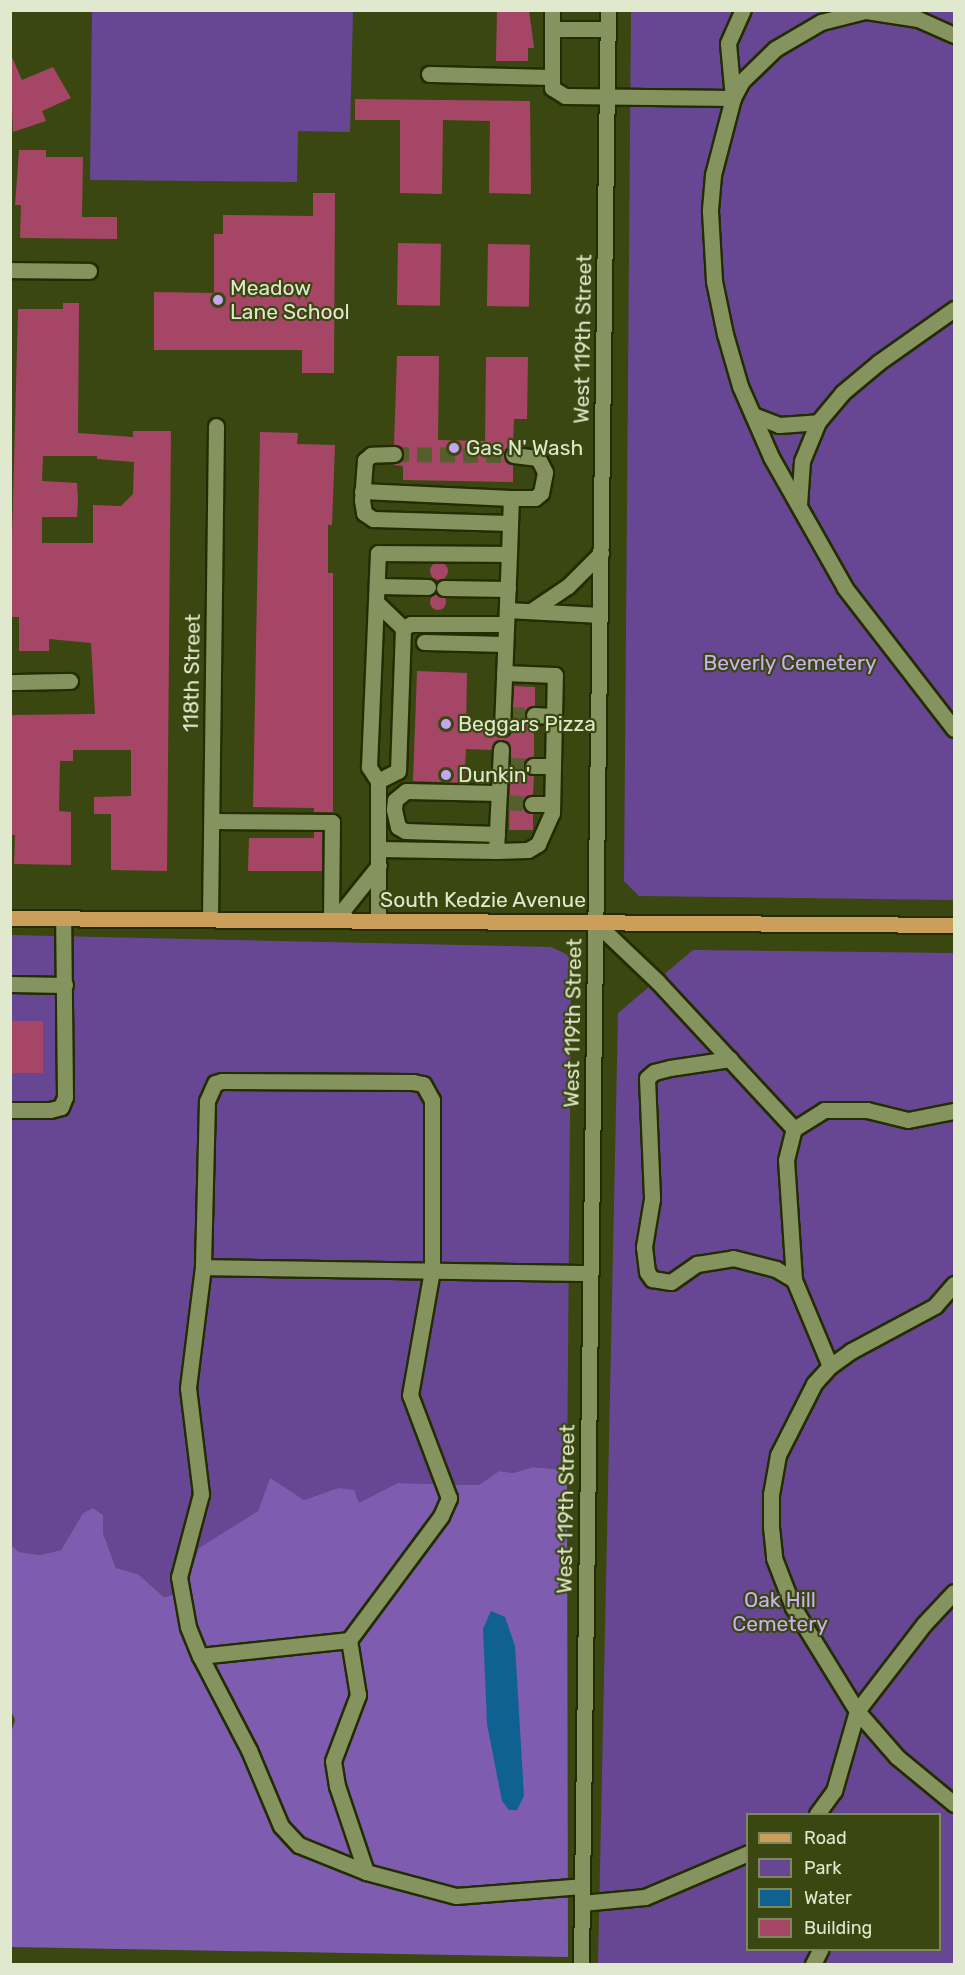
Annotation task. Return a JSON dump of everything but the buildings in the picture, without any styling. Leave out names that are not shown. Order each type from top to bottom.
[{"type":"main road","name":"South Kedzie Avenue","points":[[10,918],[954,925]]},
{"type":"street","points":[[552,10],[552,87],[565,96],[733,98]]},
{"type":"street","name":"West 119th Street","points":[[581,1965],[608,10]]},
{"type":"street","points":[[744,10],[728,43],[733,98],[713,176],[710,246],[725,334],[753,415],[799,508],[845,588],[954,729]]},
{"type":"street","points":[[733,98],[758,64],[796,34],[821,22],[864,11],[918,19],[954,35]]},
{"type":"street","points":[[552,29],[608,29]]},
{"type":"street","points":[[429,74],[552,77]]},
{"type":"street","points":[[10,270],[89,271]]},
{"type":"street","points":[[799,508],[802,461],[819,422],[842,393],[879,362],[954,309]]},
{"type":"street","points":[[753,415],[779,425],[819,422]]},
{"type":"street","name":"118th Street","points":[[210,919],[216,426]]},
{"type":"street","points":[[394,454],[371,454],[365,460],[362,491],[364,513],[373,519],[510,523]]},
{"type":"street","points":[[362,491],[535,498],[541,493],[545,472],[538,458],[513,455]]},
{"type":"street","points":[[505,719],[504,673],[511,498]]},
{"type":"street","points":[[378,920],[378,781],[369,767],[378,553],[509,554]]},
{"type":"street","points":[[531,611],[568,586],[601,553]]},
{"type":"street","points":[[378,586],[428,587]]},
{"type":"street","points":[[444,588],[508,589]]},
{"type":"street","points":[[377,603],[403,628],[398,771],[378,781]]},
{"type":"street","points":[[403,628],[411,624],[507,617],[531,611],[600,615]]},
{"type":"street","points":[[424,642],[506,644]]},
{"type":"street","points":[[379,857],[528,850],[538,844],[546,832],[552,804],[555,675],[504,673]]},
{"type":"street","points":[[10,682],[70,681]]},
{"type":"street","points":[[534,715],[554,716]]},
{"type":"street","points":[[496,851],[504,759]]},
{"type":"street","points":[[533,766],[553,766]]},
{"type":"street","points":[[497,834],[405,831],[398,827],[394,809],[395,800],[406,792],[502,799]]},
{"type":"street","points":[[532,804],[552,804]]},
{"type":"street","points":[[212,821],[332,822],[333,920]]},
{"type":"street","points":[[333,920],[379,857]]},
{"type":"street","points":[[10,1110],[61,1107],[65,1097],[66,985],[63,918]]},
{"type":"street","points":[[595,922],[730,1059],[794,1129]]},
{"type":"street","points":[[10,984],[66,985]]},
{"type":"street","points":[[730,1059],[670,1068],[654,1072],[647,1078],[652,1199],[644,1246],[647,1272],[660,1283],[671,1282],[697,1264],[733,1258],[776,1269],[794,1280]]},
{"type":"street","points":[[366,1872],[337,1786],[333,1761],[358,1695],[349,1640],[441,1516],[449,1498],[410,1395],[432,1270],[432,1100],[429,1090],[414,1082],[214,1083],[207,1101],[203,1267],[188,1388],[201,1494],[180,1577],[188,1627],[200,1656],[288,1836],[315,1853],[366,1872],[456,1896],[582,1886]]},
{"type":"street","points":[[830,1366],[794,1280],[786,1160],[794,1129],[824,1110],[867,1110],[908,1120],[954,1111]]},
{"type":"street","points":[[203,1267],[590,1273]]},
{"type":"street","points":[[954,1284],[935,1306],[830,1366],[794,1418],[778,1455],[771,1494],[774,1558],[793,1607],[857,1711],[897,1757],[954,1804]]},
{"type":"street","points":[[818,1813],[834,1791],[857,1711],[924,1624],[954,1592]]},
{"type":"street","points":[[200,1656],[349,1640]]},
{"type":"street","points":[[582,1903],[645,1897],[746,1853]]},
{"type":"street","points":[[813,1965],[820,1951]]},
{"type":"green space","points":[[92,11],[353,11],[350,132],[298,131],[297,182],[90,180]]},
{"type":"green space","name":"Beverly Cemetery","points":[[631,11],[954,11],[954,900],[639,896],[624,881]]},
{"type":"green space","points":[[11,935],[551,947],[566,954],[569,958],[571,991],[567,1478],[555,1469],[533,1467],[513,1473],[499,1471],[479,1485],[398,1483],[371,1501],[359,1503],[338,1488],[304,1500],[270,1479],[258,1511],[200,1548],[186,1585],[177,1594],[164,1597],[138,1574],[116,1568],[103,1533],[103,1515],[93,1508],[83,1513],[61,1550],[40,1555],[19,1552],[11,1545]]},
{"type":"green space","name":"Oak Hill Cemetery","points":[[693,950],[954,953],[954,1964],[598,1964],[618,1013]]},
{"type":"shaded area","points":[[533,1467],[555,1469],[567,1478],[568,1957],[11,1947],[10,1736],[15,1720],[11,1711],[11,1545],[19,1552],[40,1555],[61,1550],[83,1513],[93,1508],[103,1515],[103,1533],[116,1568],[138,1574],[164,1597],[177,1594],[186,1585],[199,1548],[258,1511],[270,1478],[304,1500],[338,1488],[354,1490],[359,1503],[398,1483],[479,1485],[499,1471],[513,1473]]},
{"type":"water","points":[[491,1611],[505,1617],[515,1646],[524,1796],[517,1810],[509,1810],[502,1801],[487,1724],[483,1629]]},
{"type":"tunnel","points":[[394,454],[513,455]]},
{"type":"tunnel","points":[[510,714],[534,715]]},
{"type":"tunnel","points":[[510,765],[533,766]]},
{"type":"tunnel","points":[[508,802],[532,804]]},
{"type":"place","name":"Meadow Lane School","points":[[218,300]]},
{"type":"place","name":"Gas N' Wash","points":[[454,448]]},
{"type":"place","name":"Beggars Pizza","points":[[446,724]]},
{"type":"place","name":"Dunkin'","points":[[446,775]]}]
